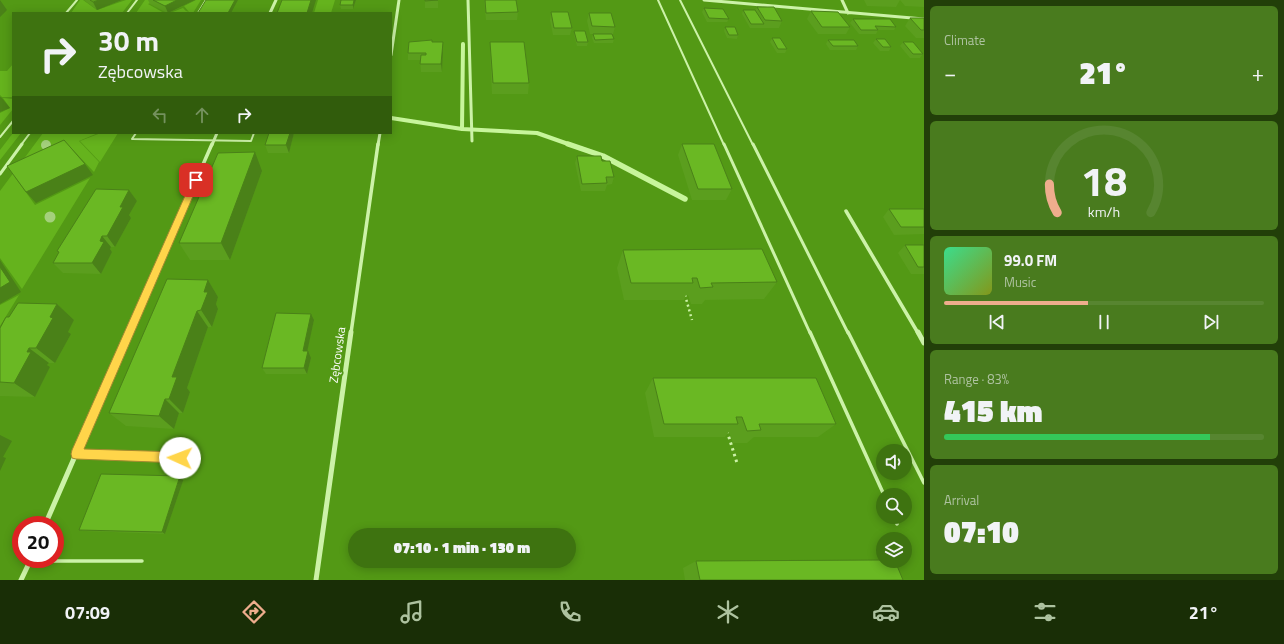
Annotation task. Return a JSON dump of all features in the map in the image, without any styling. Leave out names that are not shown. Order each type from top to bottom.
[{"type":"street","points":[[270,12],[276,0]]},
{"type":"street","points":[[392,48],[399,0]]},
{"type":"street","points":[[468,0],[472,141]]},
{"type":"street","points":[[704,0],[924,19]]},
{"type":"street","points":[[842,0],[848,13]]},
{"type":"street","points":[[49,516],[217,134]]},
{"type":"street","name":"Zębcowska","points":[[316,580],[380,134]]},
{"type":"street","points":[[846,211],[924,343]]},
{"type":"street","points":[[21,580],[26,568]]},
{"type":"lane","points":[[67,12],[77,0]]},
{"type":"lane","points":[[128,12],[137,0]]},
{"type":"lane","points":[[199,12],[206,0]]},
{"type":"lane","points":[[658,0],[881,488]]},
{"type":"lane","points":[[680,0],[924,483]]},
{"type":"lane","points":[[0,137],[12,122]]},
{"type":"lane","points":[[0,174],[29,134]]},
{"type":"lane","points":[[135,134],[132,139],[214,141],[251,141],[254,134]]},
{"type":"lane","points":[[76,454],[180,458]]},
{"type":"lane","points":[[64,561],[142,562]]},
{"type":"path","points":[[685,295],[692,320]]},
{"type":"path","points":[[726,430],[737,463]]},
{"type":"green space","points":[[80,0],[83,0],[97,10],[126,0],[132,0],[123,12],[72,12]]},
{"type":"green space","points":[[145,0],[157,0],[148,4],[162,12],[137,12]]},
{"type":"green space","points":[[196,0],[201,0],[194,12],[189,12],[184,6]]},
{"type":"green space","points":[[318,0],[335,0],[331,12],[314,12]]},
{"type":"green space","points":[[183,8],[189,12],[173,12]]},
{"type":"green space","points":[[12,65],[12,97],[2,97],[0,95],[0,71],[7,71]]},
{"type":"green space","points":[[3,98],[12,99],[12,110],[0,125],[0,113],[10,108]]},
{"type":"green space","points":[[12,134],[20,134],[0,160],[0,150]]},
{"type":"green space","points":[[42,134],[96,134],[79,141],[99,162],[94,172],[72,149],[15,177],[35,205],[90,178],[22,289],[0,258],[0,191]]},
{"type":"green space","points":[[98,134],[117,134],[100,162],[80,141]]},
{"type":"green space","points":[[19,295],[0,326],[0,305]]},
{"type":"building","points":[[153,0],[177,0],[165,6]]},
{"type":"building","points":[[206,0],[235,0],[229,12],[199,12]]},
{"type":"building","points":[[282,0],[311,0],[307,12],[277,12]]},
{"type":"building","points":[[341,0],[354,0],[353,5],[340,5]]},
{"type":"building","points":[[485,0],[516,0],[518,12],[486,13]]},
{"type":"building","points":[[757,7],[774,7],[782,21],[765,20]]},
{"type":"building","points":[[704,8],[723,9],[729,19],[709,18]]},
{"type":"building","points":[[743,10],[755,10],[764,24],[751,24]]},
{"type":"building","points":[[811,11],[838,12],[850,27],[822,27]]},
{"type":"building","points":[[551,12],[568,12],[572,28],[554,28]]},
{"type":"building","points":[[589,13],[611,13],[615,27],[592,26]]},
{"type":"building","points":[[910,18],[924,18],[924,30],[921,30]]},
{"type":"building","points":[[853,19],[890,19],[896,27],[875,26],[878,30],[861,30]]},
{"type":"building","points":[[725,27],[735,27],[738,35],[729,35]]},
{"type":"building","points":[[574,31],[585,31],[588,42],[577,42]]},
{"type":"building","points":[[593,34],[612,34],[614,39],[595,40]]},
{"type":"building","points":[[772,38],[780,38],[787,49],[778,49]]},
{"type":"building","points":[[876,39],[885,39],[891,47],[883,47]]},
{"type":"building","points":[[432,40],[432,42],[443,42],[441,64],[420,64],[421,55],[426,55],[426,53],[408,53],[409,42]]},
{"type":"building","points":[[828,40],[854,40],[858,46],[833,46]]},
{"type":"building","points":[[490,42],[524,42],[529,83],[493,83]]},
{"type":"building","points":[[903,42],[913,42],[923,54],[913,54]]},
{"type":"building","points":[[269,134],[290,134],[286,145],[265,145]]},
{"type":"building","points":[[64,140],[85,164],[26,192],[7,166]]},
{"type":"building","points":[[682,144],[714,144],[732,189],[698,189]]},
{"type":"building","points":[[255,152],[221,243],[179,243],[218,153]]},
{"type":"building","points":[[577,156],[601,156],[602,161],[610,161],[614,177],[606,177],[607,183],[582,184]]},
{"type":"building","points":[[96,189],[129,190],[120,207],[123,207],[107,236],[102,236],[100,241],[104,242],[92,263],[53,263],[59,252],[57,251]]},
{"type":"building","points":[[889,209],[924,209],[924,227],[901,227]]},
{"type":"building","points":[[905,245],[924,245],[924,267],[918,267]]},
{"type":"building","points":[[762,249],[777,282],[711,283],[713,287],[700,288],[697,278],[692,278],[693,283],[631,283],[623,250]]},
{"type":"building","points":[[0,267],[10,282],[0,288]]},
{"type":"building","points":[[167,279],[208,280],[204,292],[208,292],[201,310],[197,311],[172,377],[177,377],[169,399],[165,399],[159,416],[109,413]]},
{"type":"building","points":[[18,303],[57,304],[50,317],[53,318],[36,348],[29,348],[27,352],[31,352],[14,383],[0,382],[0,328],[6,317],[9,317]]},
{"type":"building","points":[[276,313],[311,314],[303,351],[308,351],[304,368],[262,368]]},
{"type":"building","points":[[653,378],[816,378],[836,424],[759,424],[761,430],[747,431],[742,417],[736,417],[738,424],[664,424]]},
{"type":"building","points":[[101,474],[180,476],[162,532],[79,530]]},
{"type":"building","points":[[876,560],[876,568],[898,568],[903,580],[700,580],[696,561]]},
{"type":"waterway","points":[[462,129],[463,44]]},
{"type":"waterway","points":[[392,118],[462,129]]},
{"type":"waterway","points":[[462,129],[537,133],[571,145]]},
{"type":"waterway","points":[[568,144],[603,156],[685,199]]},
{"type":"route","points":[[180,458],[76,454],[196,180]]}]
